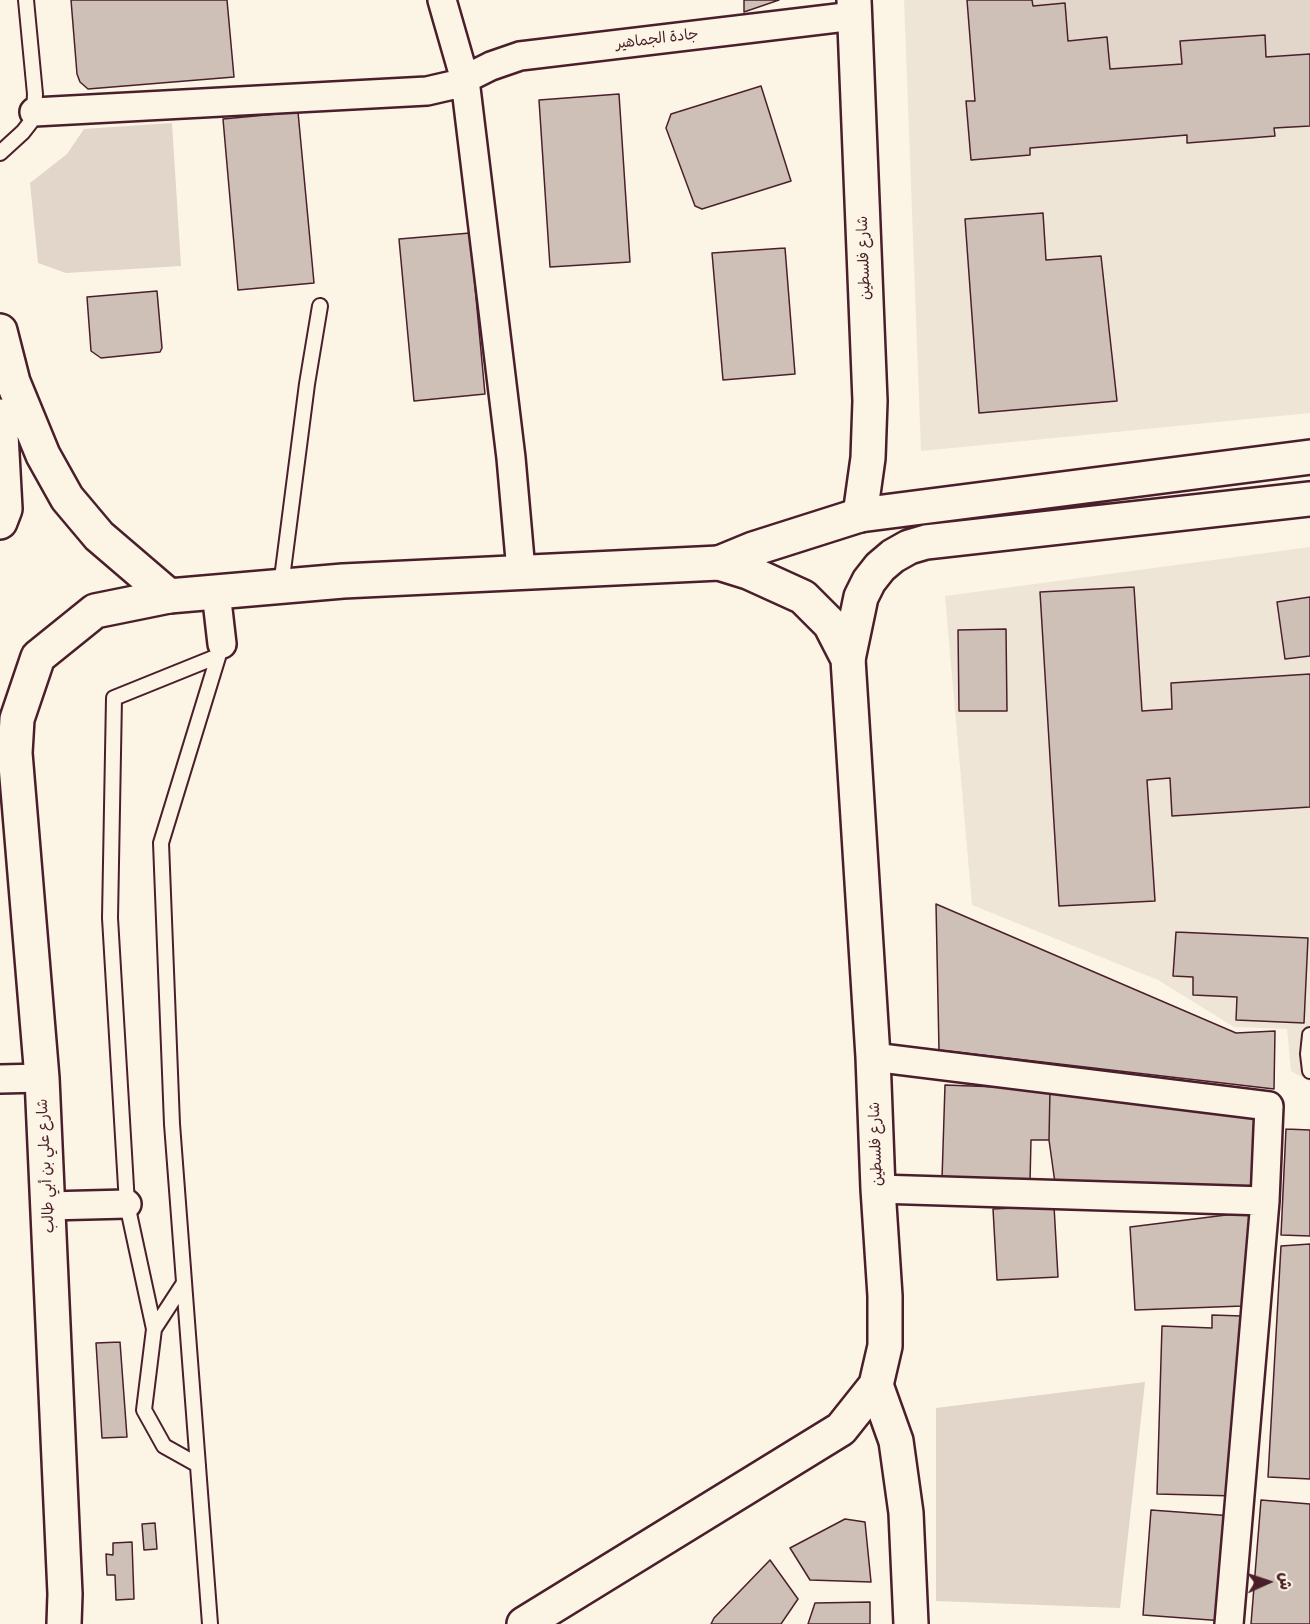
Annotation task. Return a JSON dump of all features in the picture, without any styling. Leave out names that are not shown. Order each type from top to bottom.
[{"type":"main road","name":"شارع فلسطين","points":[[854,8],[870,401],[868,458],[860,515]]},
{"type":"main road","points":[[0,331],[13,382],[43,455],[67,498],[99,536],[169,596]]},
{"type":"main road","points":[[0,416],[5,509],[0,522]]},
{"type":"main road","points":[[719,563],[753,549],[860,515],[1310,457]]},
{"type":"main road","points":[[848,659],[861,597],[869,581],[880,567],[909,547],[926,542],[1310,499]]},
{"type":"main road","points":[[15,753],[17,719],[38,657],[95,611],[169,596],[343,580],[719,563],[748,572],[803,597],[830,624],[848,659]]},
{"type":"main road","name":"شارع فلسطين","points":[[848,659],[873,1058],[885,1296],[885,1346],[876,1385]]},
{"type":"main road","name":"شارع علي بن أبي طالب","points":[[0,712],[15,753],[42,1078],[64,1624]]},
{"type":"main road","points":[[524,1624],[841,1429],[876,1385]]},
{"type":"main road","points":[[876,1385],[896,1441],[906,1513],[911,1624]]},
{"type":"street","points":[[442,0],[465,80],[511,458],[522,571]]},
{"type":"street","name":"جادة الجماهير","points":[[34,112],[420,92],[440,89],[465,80],[491,66],[520,56],[854,8]]},
{"type":"street","points":[[216,592],[220,650]]},
{"type":"street","points":[[873,1058],[1269,1107],[1265,1201],[1229,1624]]},
{"type":"street","points":[[0,1079],[42,1078]]},
{"type":"street","points":[[878,1189],[1265,1201]]},
{"type":"street","points":[[48,1206],[127,1204]]},
{"type":"lane","points":[[0,153],[30,123],[34,112],[35,94],[26,0]]},
{"type":"lane","points":[[281,586],[307,384],[320,306]]},
{"type":"lane","points":[[198,1464],[164,1446],[144,1410],[154,1329],[127,1204],[110,918],[114,698],[220,650]]},
{"type":"lane","points":[[210,1624],[172,1124],[161,843],[220,650]]},
{"type":"lane","points":[[1310,1035],[1308,1064],[1310,1071]]},
{"type":"lane","points":[[154,1329],[184,1283]]},
{"type":"shaded area","points":[[904,0],[1310,0],[1310,413],[921,451]]},
{"type":"shaded area","points":[[1032,0],[1310,0],[1310,54],[1266,57],[1264,35],[1181,41],[1182,64],[1110,69],[1107,37],[1068,41],[1065,3],[1033,6]]},
{"type":"shaded area","points":[[172,123],[181,266],[66,273],[38,263],[30,183],[67,154],[84,129]]},
{"type":"shaded area","points":[[1310,547],[1310,1082],[1291,1071],[1287,1029],[1234,1027],[1158,980],[972,905],[945,596]]},
{"type":"shaded area","points":[[1145,1382],[1120,1608],[936,1601],[936,1408]]},
{"type":"building","points":[[71,0],[227,0],[234,77],[88,89],[80,82],[77,74]]},
{"type":"building","points":[[744,0],[779,0],[744,12]]},
{"type":"building","points":[[967,0],[1032,0],[1033,6],[1065,3],[1068,41],[1107,37],[1110,69],[1182,64],[1180,41],[1265,35],[1266,57],[1310,54],[1310,126],[1274,128],[1275,136],[1187,143],[1187,135],[1030,148],[1030,155],[971,160],[966,101],[975,101]]},
{"type":"building","points":[[761,86],[791,181],[702,209],[695,206],[666,128],[671,114]]},
{"type":"building","points":[[619,94],[630,262],[550,267],[539,100]]},
{"type":"building","points":[[298,112],[314,283],[238,290],[223,119]]},
{"type":"building","points":[[1043,213],[1046,260],[1101,256],[1117,401],[979,413],[965,219]]},
{"type":"building","points":[[470,233],[485,394],[414,401],[399,239]]},
{"type":"building","points":[[785,248],[795,374],[723,380],[712,253]]},
{"type":"building","points":[[157,291],[162,348],[160,352],[101,358],[91,351],[87,297]]},
{"type":"building","points":[[1134,587],[1142,711],[1172,709],[1171,683],[1310,674],[1310,807],[1172,816],[1170,778],[1147,780],[1155,901],[1059,906],[1040,592]]},
{"type":"building","points":[[1310,597],[1310,656],[1285,659],[1277,602]]},
{"type":"building","points":[[1006,629],[1007,711],[959,711],[958,630]]},
{"type":"building","points":[[936,904],[1236,1033],[1275,1031],[1274,1089],[939,1050]]},
{"type":"building","points":[[1176,932],[1308,938],[1304,1023],[1236,1020],[1237,997],[1193,995],[1193,977],[1173,976]]},
{"type":"building","points":[[945,1085],[1050,1089],[1049,1140],[1031,1140],[1030,1182],[942,1179]]},
{"type":"building","points":[[1050,1089],[1263,1118],[1258,1188],[1055,1183],[1049,1140]]},
{"type":"building","points":[[1286,1129],[1310,1130],[1310,1236],[1281,1235]]},
{"type":"building","points":[[1054,1206],[1058,1277],[997,1280],[993,1209]]},
{"type":"building","points":[[1250,1212],[1243,1306],[1135,1310],[1130,1227]]},
{"type":"building","points":[[1310,1244],[1310,1479],[1268,1477],[1281,1246]]},
{"type":"building","points":[[1212,1315],[1242,1316],[1236,1496],[1157,1494],[1162,1326],[1212,1328]]},
{"type":"building","points":[[120,1342],[127,1437],[102,1438],[96,1343]]},
{"type":"building","points":[[1261,1500],[1310,1504],[1310,1624],[1251,1624]]},
{"type":"building","points":[[1151,1510],[1233,1516],[1224,1621],[1143,1615]]},
{"type":"building","points":[[845,1519],[865,1522],[871,1582],[810,1580],[790,1548]]},
{"type":"building","points":[[155,1523],[157,1549],[144,1550],[142,1524]]},
{"type":"building","points":[[132,1542],[134,1599],[116,1600],[115,1575],[107,1575],[106,1554],[113,1555],[113,1543]]},
{"type":"building","points":[[770,1560],[798,1599],[781,1624],[711,1624],[714,1618]]},
{"type":"building","points":[[870,1602],[870,1624],[808,1624],[815,1603]]}]
